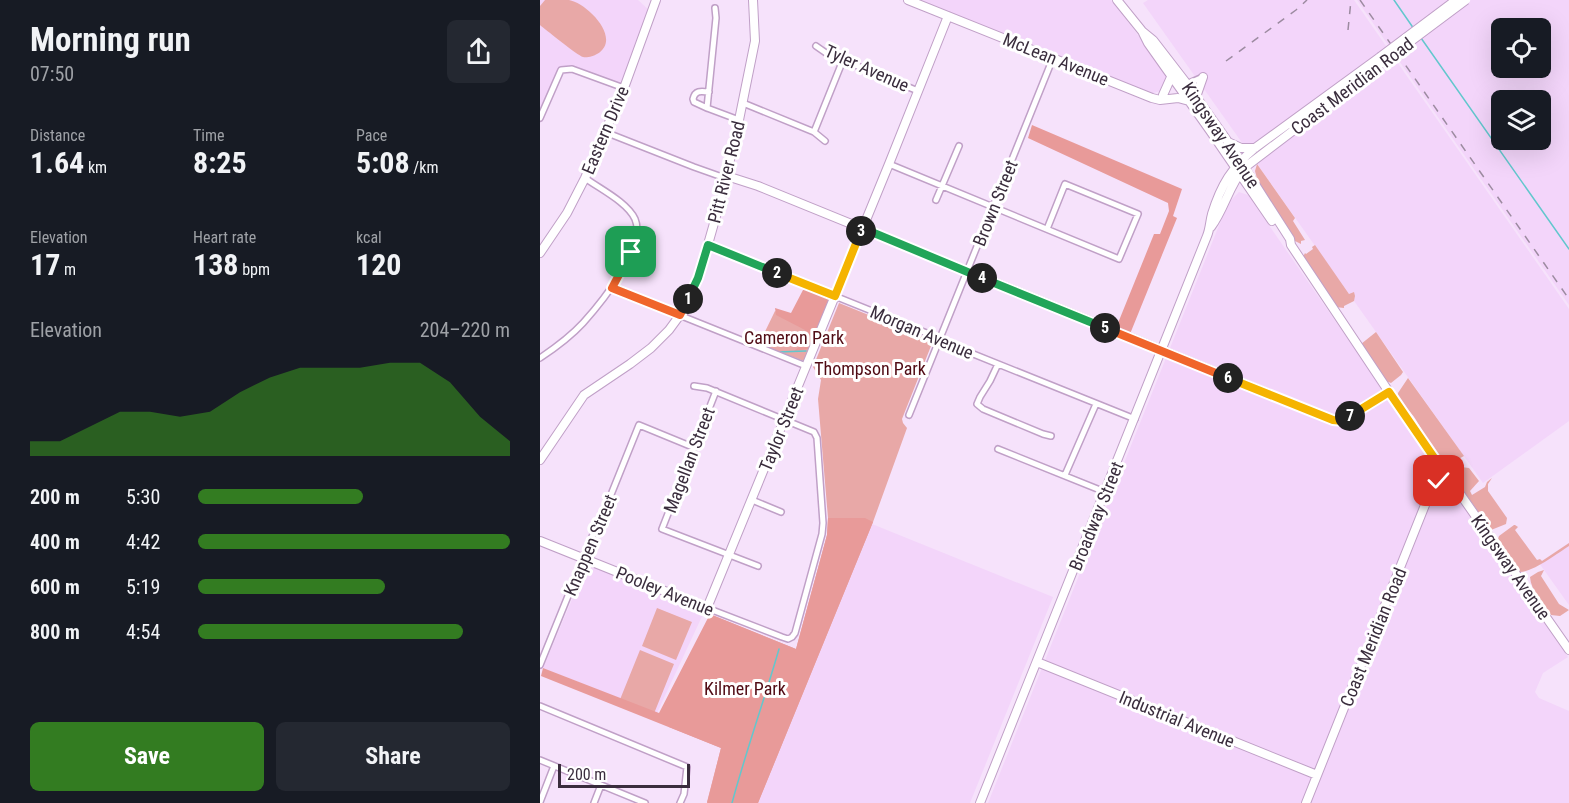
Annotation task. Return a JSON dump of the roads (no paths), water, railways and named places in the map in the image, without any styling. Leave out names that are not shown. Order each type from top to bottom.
[{"type":"main road","name":"Eastern Drive","points":[[540,253],[567,213],[585,178],[624,88],[657,0]]},
{"type":"main road","name":"Pitt River Road","points":[[540,460],[584,395],[651,348],[669,330],[680,315],[698,278],[722,195],[739,120],[754,41],[753,0]]},
{"type":"main road","name":"McLean Avenue","points":[[908,0],[1152,98]]},
{"type":"main road","name":"Kingsway Avenue","points":[[1117,0],[1142,31],[1153,40],[1228,156],[1240,167]]},
{"type":"main road","name":"Coast Meridian Road","points":[[1240,167],[1255,158],[1382,60],[1456,0]]},
{"type":"main road","name":"Coast Meridian Road","points":[[1240,167],[1255,148],[1466,0]]},
{"type":"main road","name":"Taylor Street","points":[[707,608],[948,16]]},
{"type":"main road","name":"Kingsway Avenue","points":[[1142,31],[1148,43],[1172,75],[1184,86]]},
{"type":"main road","points":[[1163,95],[1172,75]]},
{"type":"main road","points":[[1152,98],[1192,99],[1203,77]]},
{"type":"main road","points":[[1152,98],[1184,86]]},
{"type":"main road","name":"Kingsway Avenue","points":[[1192,99],[1228,142],[1251,185],[1290,239],[1291,245],[1389,392],[1569,650]]},
{"type":"main road","points":[[1228,142],[1241,148],[1255,148]]},
{"type":"main road","points":[[1227,178],[1228,156]]},
{"type":"main road","points":[[1230,189],[1251,185],[1255,158]]},
{"type":"main road","name":"Broadway Street","points":[[1210,228],[1211,216],[1227,178],[1240,167]]},
{"type":"main road","name":"Broadway Street","points":[[980,803],[1210,228],[1240,167]]},
{"type":"main road","points":[[725,178],[733,178],[758,186],[1333,420],[1343,421],[1389,392]]},
{"type":"main road","name":"Coast Meridian Road","points":[[1306,803],[1429,495],[1434,486],[1446,475]]},
{"type":"main road","points":[[1429,495],[1443,488],[1457,491]]},
{"type":"main road","name":"Pooley Avenue","points":[[540,541],[707,608]]},
{"type":"main road","name":"Industrial Avenue","points":[[1037,662],[1317,775]]},
{"type":"street","points":[[707,108],[715,8]]},
{"type":"street","name":"Tyler Avenue","points":[[816,46],[826,53],[918,90]]},
{"type":"street","name":"Brown Street","points":[[909,416],[1053,58]]},
{"type":"street","points":[[814,132],[843,60]]},
{"type":"street","points":[[540,118],[561,70],[572,69],[624,88]]},
{"type":"street","points":[[1184,86],[1203,77]]},
{"type":"street","points":[[709,92],[698,91],[695,93],[694,102],[739,120]]},
{"type":"street","points":[[742,103],[814,132],[825,141]]},
{"type":"street","points":[[605,132],[725,178]]},
{"type":"street","points":[[936,200],[959,146]]},
{"type":"street","points":[[889,164],[1119,259],[1138,214],[1065,184],[1047,229]]},
{"type":"street","points":[[540,358],[582,324],[612,288],[634,248],[637,226],[627,208],[585,178]]},
{"type":"street","name":"Morgan Avenue","points":[[708,245],[1135,419]]},
{"type":"street","points":[[612,288],[806,366]]},
{"type":"street","points":[[998,364],[977,404],[983,410],[1051,436]]},
{"type":"street","points":[[694,386],[716,391],[785,419]]},
{"type":"street","name":"Magellan Street","points":[[716,391],[662,529],[729,556]]},
{"type":"street","points":[[1065,476],[1096,404]]},
{"type":"street","name":"Pooley Avenue","points":[[707,608],[782,637],[791,638],[794,635],[822,534],[817,438],[814,432],[785,419]]},
{"type":"street","name":"Knappen Street","points":[[540,665],[639,425],[695,447]]},
{"type":"street","points":[[998,449],[1106,492]]},
{"type":"street","points":[[752,500],[781,512]]},
{"type":"street","points":[[729,556],[758,566]]},
{"type":"street","points":[[540,706],[687,767],[684,794],[680,803]]},
{"type":"street","points":[[540,760],[645,803]]},
{"type":"street","points":[[540,802],[554,766]]},
{"type":"street","points":[[594,803],[601,785]]},
{"type":"waterway","points":[[1394,0],[1414,29]]},
{"type":"waterway","points":[[1421,38],[1569,249]]},
{"type":"waterway","points":[[778,352],[806,351]]},
{"type":"waterway","points":[[732,803],[779,649]]},
{"type":"railway","points":[[1226,61],[1307,0]]},
{"type":"railway","points":[[1348,30],[1351,0]]},
{"type":"railway","points":[[1360,0],[1569,299]]},
{"type":"park label","name":"Cameron Park","points":[[794,337]]},
{"type":"park label","name":"Thompson Park","points":[[870,368]]},
{"type":"park label","name":"Kilmer Park","points":[[745,688]]}]
